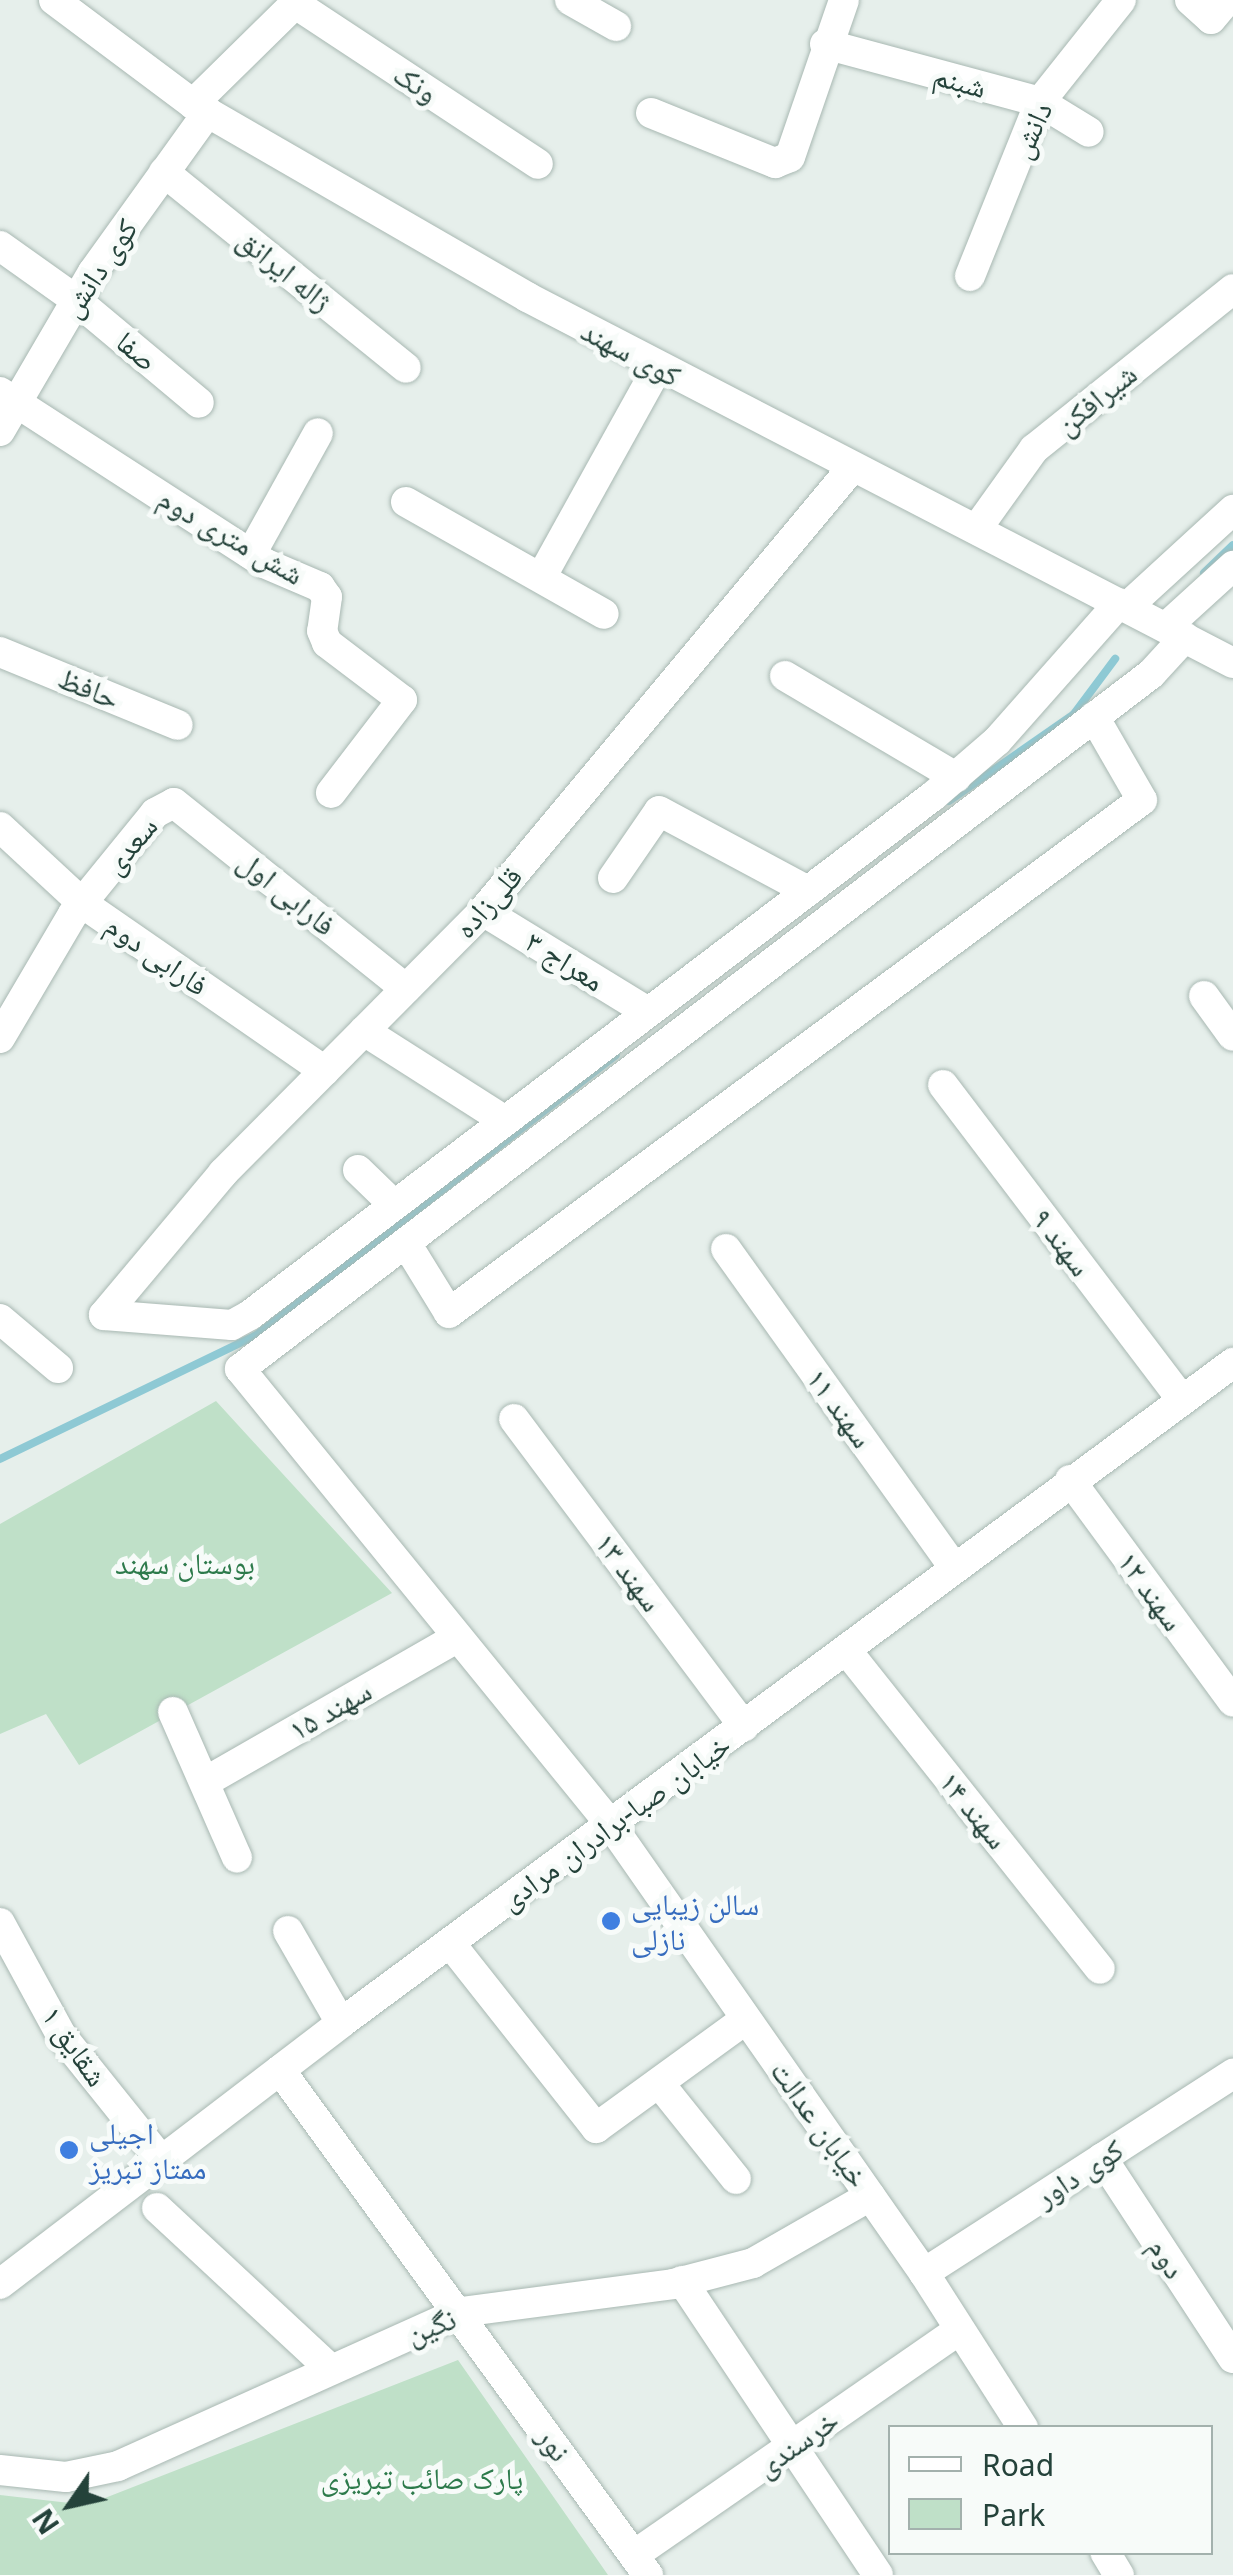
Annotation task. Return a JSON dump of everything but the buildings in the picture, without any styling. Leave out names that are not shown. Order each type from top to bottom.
[{"type":"street","name":"کوی سهند","points":[[54,0],[201,108],[658,367],[850,469],[978,527],[1233,662]]},
{"type":"street","points":[[570,0],[616,26]]},
{"type":"street","points":[[650,114],[783,161],[790,157],[825,44],[844,0]]},
{"type":"street","name":"دانش","points":[[970,276],[1040,102],[1121,0]]},
{"type":"street","points":[[1190,0],[1210,19],[1227,0]]},
{"type":"street","name":"کوی دانش","points":[[0,431],[7,398],[164,172],[201,108],[297,2]]},
{"type":"street","name":"ونک","points":[[297,2],[538,164]]},
{"type":"street","name":"شبنم","points":[[825,44],[1040,102],[1089,132]]},
{"type":"street","name":"ژاله ایرانق","points":[[164,172],[406,368]]},
{"type":"street","name":"صفا","points":[[0,246],[76,300],[199,403]]},
{"type":"street","name":"شیر‌افکن","points":[[978,527],[1034,449],[1233,289]]},
{"type":"street","points":[[542,576],[658,367]]},
{"type":"street","name":"شش متری دوم","points":[[7,398],[251,554],[320,587],[327,596],[322,631],[327,643],[402,700],[331,792]]},
{"type":"street","points":[[251,554],[318,433]]},
{"type":"street","name":"قلی‌زاده","points":[[391,1202],[232,1325],[104,1314],[223,1174],[483,911],[850,469]]},
{"type":"street","points":[[406,502],[604,614]]},
{"type":"street","points":[[358,1170],[391,1202],[808,891],[956,777],[1031,706],[1123,605],[1233,510]]},
{"type":"street","points":[[1094,717],[1142,800],[449,1312],[406,1243],[1094,717],[1233,566]]},
{"type":"street","name":"حافظ","points":[[0,652],[178,725]]},
{"type":"street","points":[[784,676],[956,777]]},
{"type":"street","name":"فارابی اول","points":[[166,805],[174,803],[406,989]]},
{"type":"street","name":"سعدی","points":[[0,1038],[82,903],[166,805]]},
{"type":"street","points":[[613,878],[659,811],[808,891]]},
{"type":"street","name":"فارابی دوم","points":[[0,827],[82,903],[325,1071]]},
{"type":"street","name":"معراج ۳","points":[[483,911],[646,1011]]},
{"type":"street","points":[[1204,996],[1233,1036]]},
{"type":"street","points":[[364,1031],[502,1119]]},
{"type":"street","name":"سهند ۹","points":[[943,1084],[1181,1399]]},
{"type":"street","name":"خیابان عدالت","points":[[406,1243],[240,1369],[610,1825],[924,2273],[1021,2425]]},
{"type":"street","name":"سهند ۱۱","points":[[726,1250],[954,1567]]},
{"type":"street","points":[[0,1319],[58,1368]]},
{"type":"street","name":"خیابان صبا-برادران مرادی","points":[[0,2284],[341,2023],[847,1651],[1070,1480],[1233,1364]]},
{"type":"street","name":"سهند ۱۳","points":[[514,1419],[744,1726]]},
{"type":"street","name":"سهند ۱۲","points":[[1070,1480],[1233,1702]]},
{"type":"street","name":"سهند ۱۵","points":[[205,1782],[456,1638]]},
{"type":"street","name":"سهند ۱۴","points":[[847,1651],[1100,1969]]},
{"type":"street","points":[[172,1712],[237,1858]]},
{"type":"street","name":"شقایق ۱","points":[[0,1923],[9,1961],[61,2035],[162,2162]]},
{"type":"street","points":[[288,1930],[341,2023]]},
{"type":"street","points":[[450,1943],[596,2128],[746,2019]]},
{"type":"street","name":"نور","points":[[280,2070],[641,2565]]},
{"type":"street","name":"کوی داور","points":[[924,2273],[1233,2074]]},
{"type":"street","points":[[659,2082],[736,2179]]},
{"type":"street","name":"دوم","points":[[1102,2158],[1233,2358]]},
{"type":"street","name":"نگین","points":[[0,2470],[66,2478],[118,2466],[460,2312],[682,2281],[753,2263],[870,2196]]},
{"type":"street","points":[[157,2208],[330,2368]]},
{"type":"street","points":[[0,2262],[36,2259]]},
{"type":"street","points":[[682,2281],[878,2575]]},
{"type":"street","name":"خرسندی","points":[[641,2565],[793,2446],[960,2330]]},
{"type":"green space","name":"بوستان سهند","points":[[216,1401],[392,1593],[79,1765],[46,1714],[0,1734],[0,1524]]},
{"type":"green space","name":"پارک صائب تبریزی","points":[[458,2360],[608,2575],[0,2575],[0,2495],[87,2505]]},
{"type":"waterway","points":[[1204,573],[1233,545]]},
{"type":"waterway","points":[[949,801],[1074,714],[1115,659]]},
{"type":"waterway","points":[[0,1459],[255,1336],[616,1055]]},
{"type":"place","name":"سالن زیبایی نازلی","points":[[611,1921]]},
{"type":"place","name":"اجیلی ممتاز تبریز","points":[[69,2150]]}]
